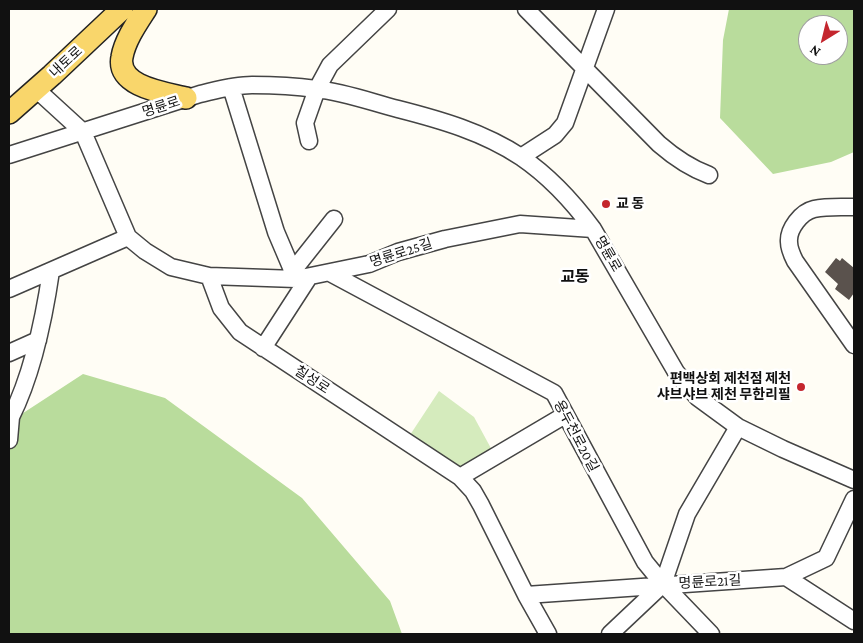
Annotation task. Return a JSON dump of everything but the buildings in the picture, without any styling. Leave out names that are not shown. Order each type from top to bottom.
[{"type":"main road","name":"내토로","points":[[9,113],[122,9]]},
{"type":"main road","points":[[146,9],[126,44],[121,64],[123,71],[129,79],[144,87],[186,98]]},
{"type":"street","points":[[309,141],[305,123],[317,89],[330,65],[388,9]]},
{"type":"street","points":[[526,9],[659,144],[678,159],[709,175]]},
{"type":"street","points":[[521,157],[555,135],[565,123],[606,9]]},
{"type":"street","name":"명륜로","points":[[9,155],[186,98],[231,86],[252,85],[317,89],[456,125],[479,134],[521,157],[552,182],[594,229],[676,372],[697,397],[738,427],[854,480]]},
{"type":"street","points":[[231,86],[276,232],[299,276]]},
{"type":"street","points":[[36,89],[83,132],[128,237],[145,251],[171,267],[209,276]]},
{"type":"street","points":[[854,207],[807,211],[794,225],[788,239],[795,261],[854,345]]},
{"type":"street","points":[[263,348],[299,276],[334,219]]},
{"type":"street","name":"명륜로25길","points":[[209,276],[299,276],[330,273],[369,264],[398,252],[445,239],[520,224],[594,229]]},
{"type":"street","points":[[9,290],[128,237]]},
{"type":"street","points":[[9,440],[10,417],[19,398],[38,340],[51,271]]},
{"type":"street","name":"용두천로20길","points":[[330,273],[554,393],[645,562],[711,634]]},
{"type":"street","name":"칠성로","points":[[209,276],[220,308],[240,332],[460,477],[473,491],[481,505],[526,595],[548,634]]},
{"type":"street","points":[[9,352],[38,340]]},
{"type":"street","points":[[460,477],[565,415]]},
{"type":"street","points":[[610,634],[664,584],[687,514],[738,427]]},
{"type":"street","name":"명륜로21길","points":[[526,595],[786,577],[826,558],[854,499]]},
{"type":"street","points":[[786,577],[853,614]]},
{"type":"green space","points":[[729,9],[854,9],[854,152],[831,162],[773,174],[720,118],[723,40]]},
{"type":"green space","points":[[83,374],[165,398],[302,498],[390,601],[402,634],[9,634],[9,454],[14,419]]},
{"type":"green space","points":[[439,391],[474,417],[493,452],[462,472],[408,438]]},
{"type":"place","name":"교 동","points":[[606,204]]},
{"type":"place","name":"편백상회 제천점 제천 샤브샤브 제천 무한리필","points":[[801,387]]},
{"type":"district","name":"교동","points":[[575,277]]}]
